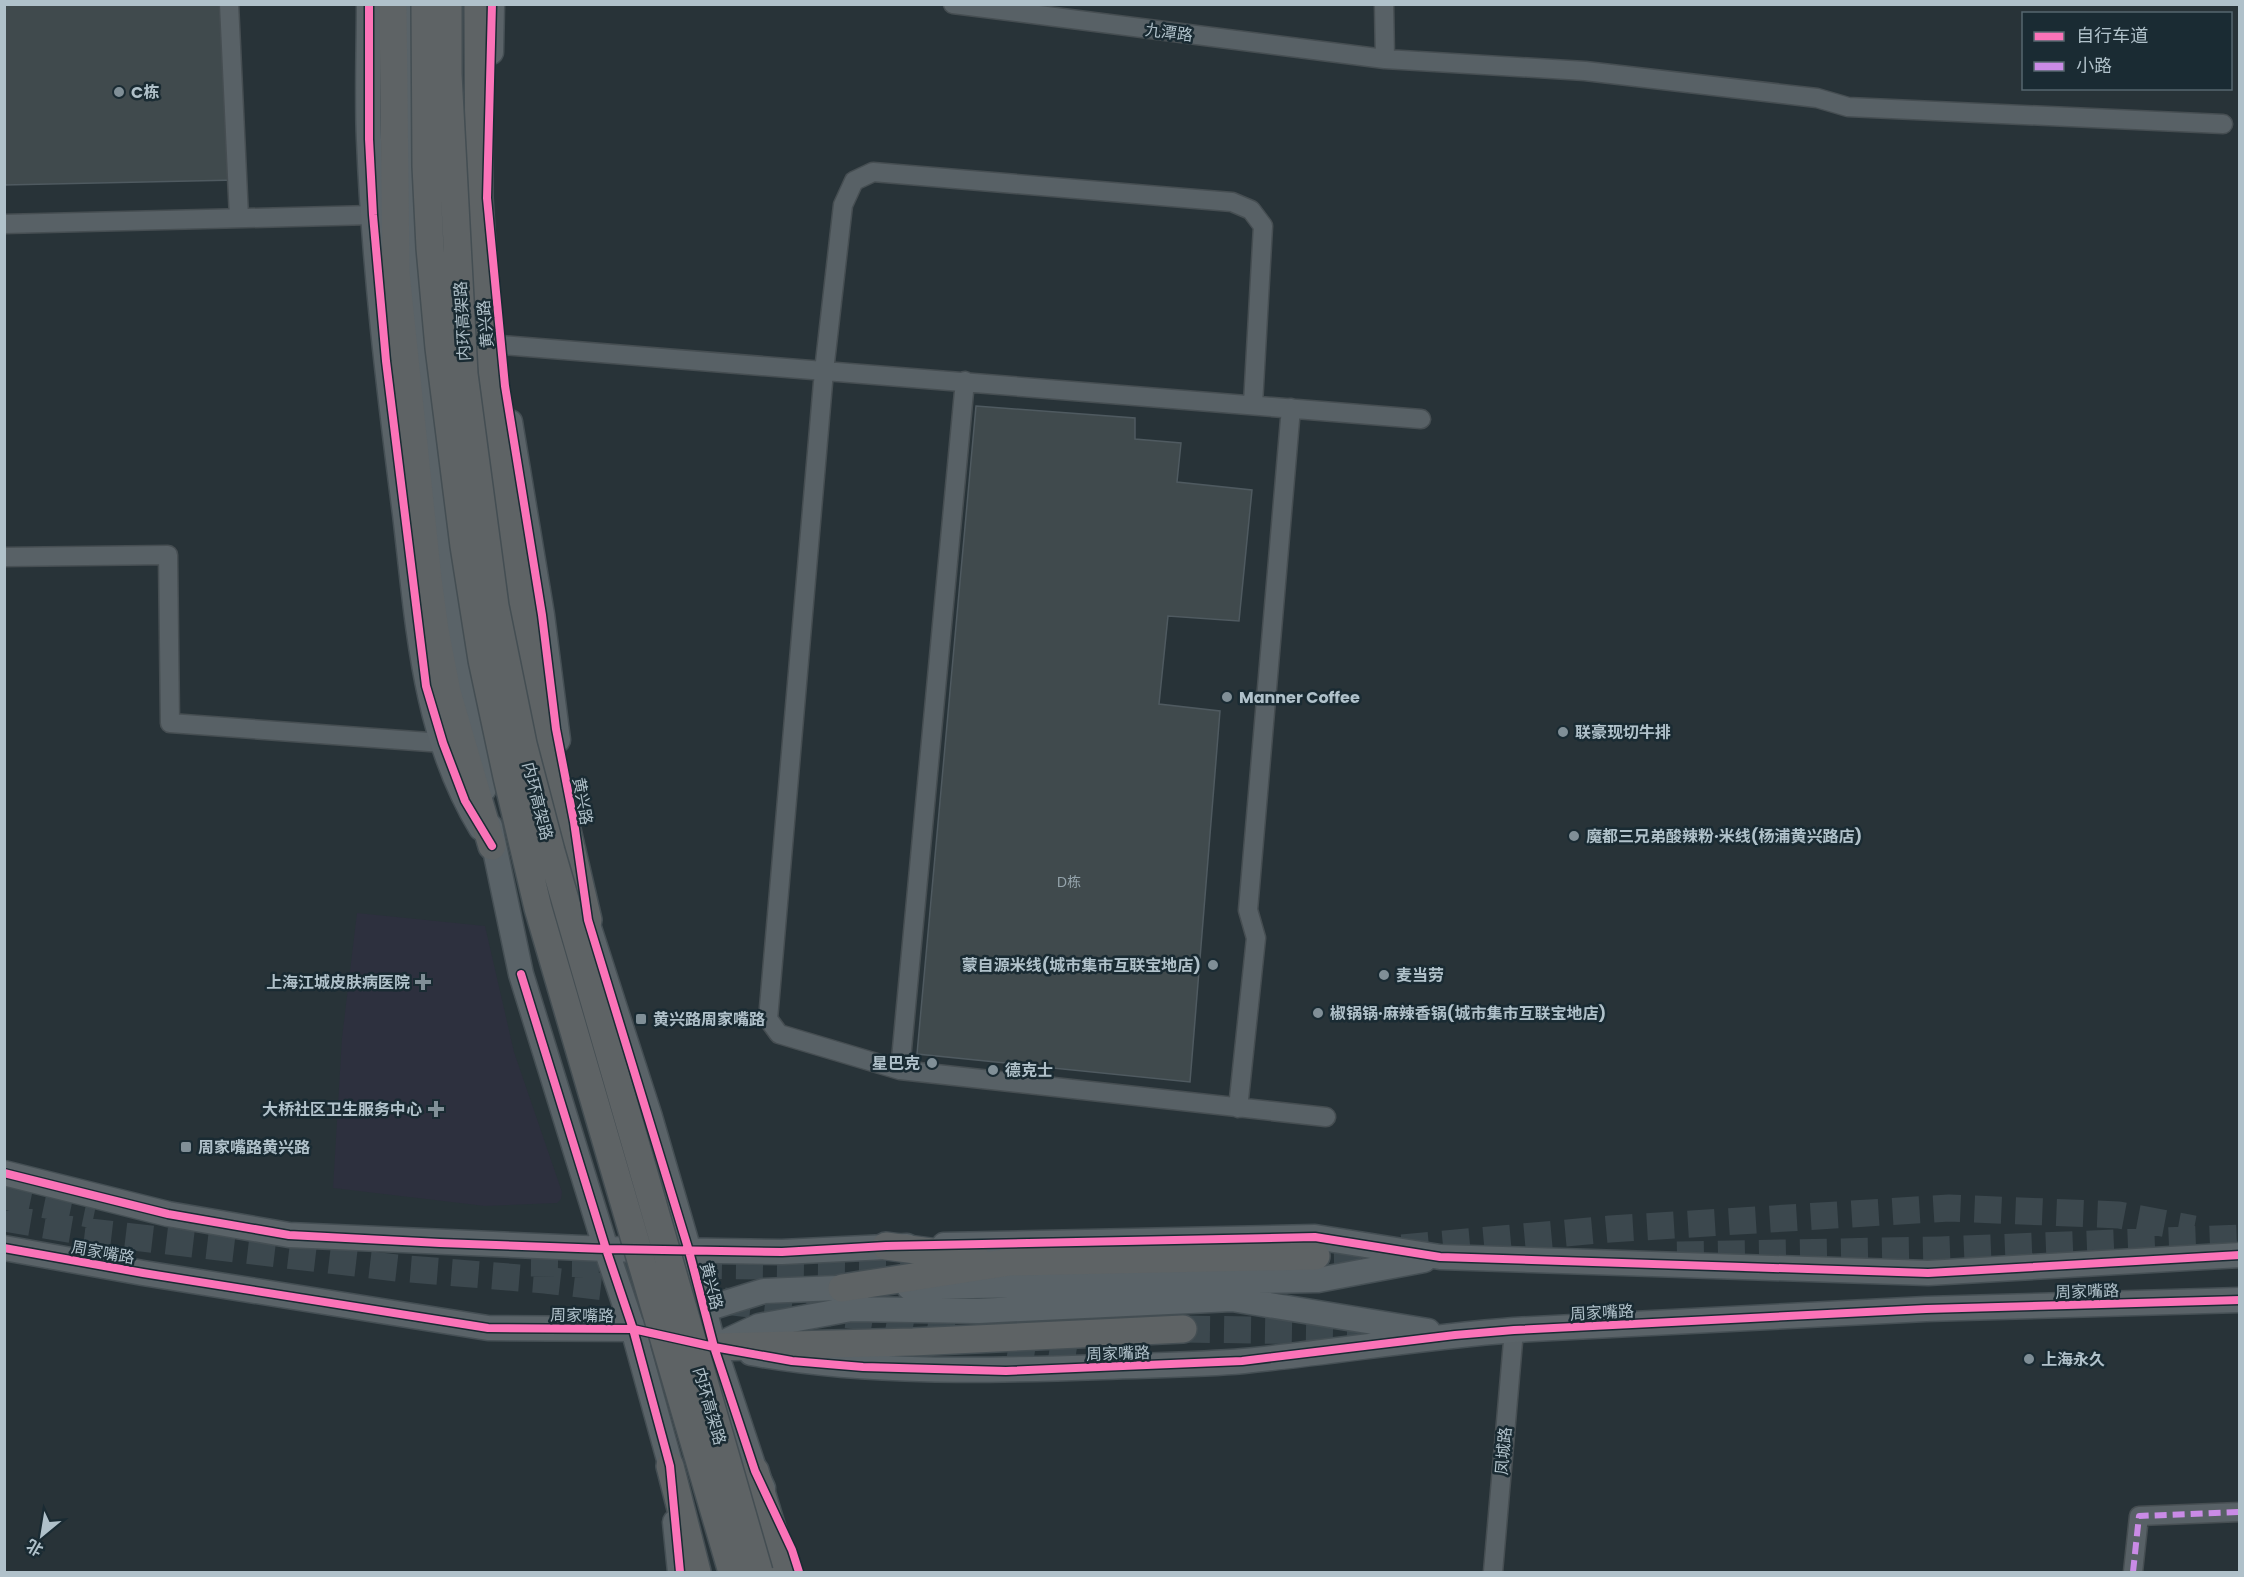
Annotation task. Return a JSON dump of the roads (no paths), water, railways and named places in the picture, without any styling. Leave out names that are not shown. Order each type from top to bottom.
[{"type":"highway","points":[[393,4],[396,273],[424,544],[435,630],[447,692],[492,846]]},
{"type":"highway","name":"内环高架路","points":[[425,4],[426,165],[433,282],[464,546],[482,660],[538,908],[732,1572]]},
{"type":"highway","name":"内环高架路","points":[[448,4],[448,74],[464,375],[478,491],[498,618],[523,744],[551,851],[759,1572]]},
{"type":"highway","points":[[478,4],[479,198],[518,589],[544,731],[588,920]]},
{"type":"highway","points":[[886,1246],[1010,1262]]},
{"type":"highway","points":[[842,1288],[1010,1262],[1316,1256]]},
{"type":"highway","points":[[714,1347],[913,1342],[1183,1329]]},
{"type":"highway","points":[[670,1466],[698,1572]]},
{"type":"highway","points":[[755,1471],[785,1572]]},
{"type":"main road","points":[[369,4],[369,139],[373,215],[386,361],[426,686],[443,744],[465,801],[492,846]]},
{"type":"main road","points":[[409,4],[408,107],[413,251],[425,392],[442,561],[478,743],[492,846],[521,974],[606,1250],[633,1329],[670,1466],[704,1572]]},
{"type":"main road","name":"黄兴路","points":[[456,4],[456,76],[474,392],[509,624],[561,848],[588,920],[689,1251],[714,1347],[755,1471],[792,1550],[799,1572]]},
{"type":"main road","name":"黄兴路","points":[[492,4],[487,198],[494,337]]},
{"type":"main road","name":"周家嘴路","points":[[4,1173],[168,1214],[289,1236],[606,1250],[782,1252],[886,1246],[1315,1237],[1440,1257],[1928,1273],[2240,1255]]},
{"type":"main road","name":"周家嘴路","points":[[4,1248],[154,1275],[488,1328],[633,1329],[714,1347],[792,1360],[863,1367],[1006,1371],[1242,1361],[1514,1330],[1926,1309],[2240,1300]]},
{"type":"main road","points":[[633,1329],[764,1291],[1318,1280],[1440,1257]]},
{"type":"main road","points":[[714,1347],[759,1326],[850,1309],[978,1311],[1232,1299],[1455,1335]]},
{"type":"main road","points":[[670,1466],[680,1572]]},
{"type":"main road","name":"黄兴路","points":[[755,1471],[765,1554],[770,1572]]},
{"type":"street","points":[[229,4],[239,218]]},
{"type":"street","name":"九潭路","points":[[953,4],[1385,59],[1585,71],[1817,98],[1848,107],[2223,124]]},
{"type":"street","points":[[1384,4],[1385,59]]},
{"type":"street","points":[[1253,404],[1263,226],[1251,210],[1232,202],[873,172],[854,182],[843,205],[824,370],[768,1019],[778,1034],[900,1070],[1326,1117]]},
{"type":"street","points":[[4,224],[373,215]]},
{"type":"street","points":[[494,337],[824,370],[1422,419]]},
{"type":"street","points":[[900,1070],[965,381]]},
{"type":"street","points":[[1238,1108],[1256,938],[1248,910],[1291,408]]},
{"type":"street","points":[[4,557],[168,555],[170,723],[443,744]]},
{"type":"street","name":"凤城路","points":[[1492,1572],[1514,1330]]},
{"type":"street","points":[[2133,1572],[2139,1516],[2240,1512]]},
{"type":"tunnel","points":[[4,1196],[94,1215]]},
{"type":"tunnel","points":[[1402,1248],[1610,1229],[1949,1208],[2119,1215],[2194,1229]]},
{"type":"tunnel","points":[[4,1218],[74,1230],[397,1268],[545,1280],[671,1295]]},
{"type":"tunnel","points":[[1677,1255],[1940,1250],[2240,1238]]},
{"type":"tunnel","points":[[1293,1261],[1396,1259]]},
{"type":"tunnel","points":[[531,1263],[919,1268]]},
{"type":"tunnel","points":[[724,1301],[858,1316],[962,1334]]},
{"type":"tunnel","points":[[1183,1329],[1389,1332]]},
{"type":"tunnel","points":[[1009,1343],[1076,1354],[1125,1358]]},
{"type":"place","name":"C栋","points":[[119,92]]},
{"type":"place","name":"Manner Coffee","points":[[1227,697]]},
{"type":"place","name":"联豪现切牛排","points":[[1563,732]]},
{"type":"place","name":"魔都三兄弟酸辣粉·米线(杨浦黄兴路店)","points":[[1574,836]]},
{"type":"place","name":"蒙自源米线(城市集市互联宝地店)","points":[[1213,965]]},
{"type":"place","name":"麦当劳","points":[[1384,975]]},
{"type":"place","name":"上海江城皮肤病医院","points":[[423,982]]},
{"type":"place","name":"椒锅锅·麻辣香锅(城市集市互联宝地店)","points":[[1318,1013]]},
{"type":"place","name":"黄兴路周家嘴路","points":[[641,1019]]},
{"type":"place","name":"星巴克","points":[[932,1063]]},
{"type":"place","name":"德克士","points":[[993,1070]]},
{"type":"place","name":"大桥社区卫生服务中心","points":[[436,1109]]},
{"type":"place","name":"周家嘴路黄兴路","points":[[186,1147]]},
{"type":"place","name":"上海永久","points":[[2029,1359]]}]
